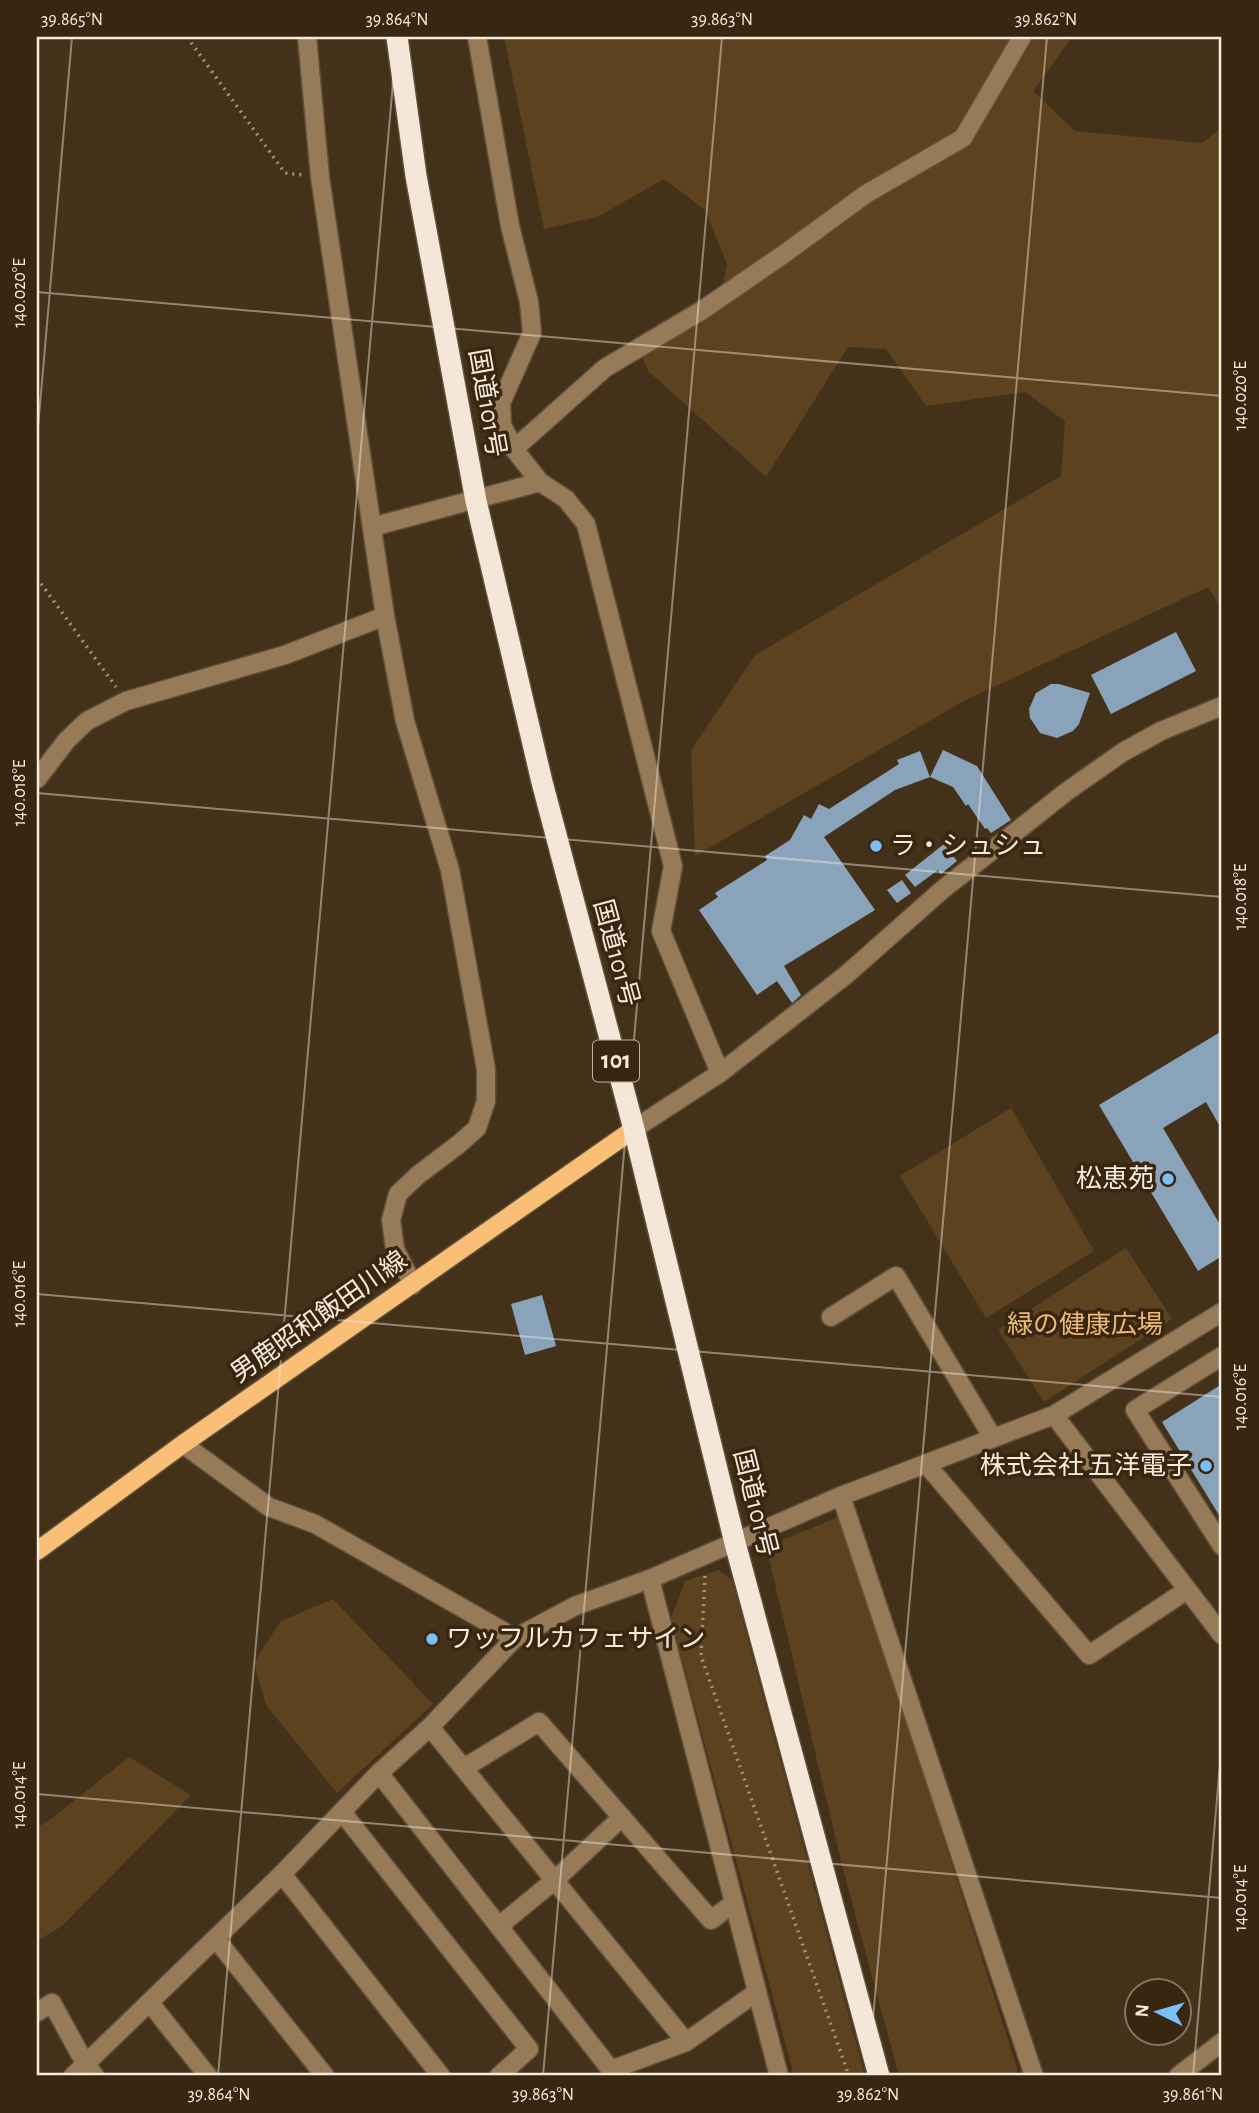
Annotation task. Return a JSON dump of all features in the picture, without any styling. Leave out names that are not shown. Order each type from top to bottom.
[{"type":"highway","name":"国道101号","points":[[397,37],[416,176],[476,500],[542,782],[634,1129],[735,1543],[879,2076]]},
{"type":"main road","name":"男鹿昭和飯田川線","points":[[37,1551],[183,1444],[634,1129]]},
{"type":"street","points":[[307,37],[320,177],[386,616],[405,721],[450,870],[486,1069],[486,1101],[477,1128],[398,1194],[391,1220],[395,1249],[413,1285]]},
{"type":"street","points":[[477,37],[510,226],[529,302],[532,333],[501,403],[502,425],[514,449],[540,482],[566,499],[586,524],[673,866],[661,931],[720,1073]]},
{"type":"street","points":[[514,449],[605,368],[701,311],[866,194],[962,138],[1022,37]]},
{"type":"street","points":[[372,527],[540,482]]},
{"type":"street","points":[[37,779],[67,740],[87,721],[126,701],[285,655],[386,616]]},
{"type":"street","points":[[634,1129],[720,1073],[846,975],[942,890],[1066,792],[1123,752],[1161,731],[1222,706]]},
{"type":"street","points":[[831,1317],[896,1276],[993,1438]]},
{"type":"street","points":[[37,2012],[52,2003],[85,2072],[150,2003],[282,1874],[379,1773],[430,1727],[515,1638],[575,1606],[650,1579],[841,1496],[1054,1415],[1222,1312]]},
{"type":"street","points":[[1222,1356],[1135,1410],[1222,1546]]},
{"type":"street","points":[[1054,1415],[1222,1635]]},
{"type":"street","points":[[183,1444],[269,1507],[315,1524],[515,1638]]},
{"type":"street","points":[[926,1464],[1090,1655],[1187,1590]]},
{"type":"street","points":[[841,1496],[1034,2076]]},
{"type":"street","points":[[650,1579],[779,2076]]},
{"type":"street","points":[[464,1768],[539,1722],[711,1920],[734,1903]]},
{"type":"street","points":[[430,1727],[686,2042]]},
{"type":"street","points":[[379,1773],[611,2070],[686,2042],[757,1992]]},
{"type":"street","points":[[342,1812],[529,2049],[499,2076]]},
{"type":"street","points":[[499,1926],[555,1880],[622,1817]]},
{"type":"street","points":[[282,1874],[441,2076]]},
{"type":"street","points":[[216,1939],[317,2074]]},
{"type":"street","points":[[150,2003],[208,2076]]},
{"type":"street","points":[[1178,2076],[1222,2042]]},
{"type":"path","points":[[187,37],[285,173],[320,177]]},
{"type":"path","points":[[37,578],[126,701]]},
{"type":"path","points":[[706,1555],[701,1656],[849,2076]]},
{"type":"green space","points":[[504,37],[1072,37],[1033,91],[1075,131],[1202,143],[1222,127],[1222,610],[1208,587],[964,701],[695,856],[691,750],[755,655],[1061,476],[1065,421],[1025,392],[926,406],[886,349],[848,347],[766,477],[648,371],[634,338],[723,285],[727,264],[705,210],[664,179],[597,217],[544,229]]},
{"type":"green space","points":[[1011,1108],[1094,1251],[986,1318],[900,1176]]},
{"type":"green space","name":"緑の健康広場","points":[[1126,1248],[1172,1319],[1044,1402],[998,1330]]},
{"type":"green space","points":[[841,1516],[1017,2068],[1017,2076],[899,2076],[842,1865],[769,1559],[775,1543]]},
{"type":"green space","points":[[719,1570],[732,1580],[865,2076],[794,2076],[671,1618],[685,1581]]},
{"type":"green space","points":[[333,1599],[433,1704],[337,1793],[266,1705],[254,1662],[281,1621]]},
{"type":"green space","points":[[129,1757],[191,1795],[62,1926],[37,1941],[37,1827]]},
{"type":"building","points":[[1176,632],[1196,671],[1111,714],[1091,675]]},
{"type":"building","points":[[1051,684],[1090,693],[1079,724],[1073,731],[1057,738],[1040,733],[1030,718],[1029,709],[1036,693]]},
{"type":"building","points":[[943,750],[977,766],[1011,820],[991,833],[953,787],[930,777]]},
{"type":"building","points":[[920,751],[930,777],[895,790],[824,837],[875,910],[784,966],[801,995],[792,1003],[777,981],[757,995],[699,910],[718,897],[715,893],[767,860],[765,856],[790,840],[804,815],[811,819],[819,804],[829,809],[899,764],[897,760]]},
{"type":"building","points":[[944,844],[957,861],[941,874],[938,870],[915,887],[905,875]]},
{"type":"building","points":[[902,880],[911,893],[897,903],[887,890]]},
{"type":"building","name":"松恵苑","points":[[1222,1031],[1222,1130],[1206,1102],[1163,1128],[1222,1228],[1222,1256],[1198,1271],[1099,1105]]},
{"type":"building","points":[[542,1295],[556,1346],[525,1355],[511,1304]]},
{"type":"building","name":"株式会社 五洋電子","points":[[1222,1384],[1222,1520],[1162,1422]]},
{"type":"place","name":"ラ・シュシュ","points":[[876,846]]},
{"type":"place","name":"松恵苑","points":[[1168,1179]]},
{"type":"place","name":"株式会社 五洋電子","points":[[1206,1466]]},
{"type":"place","name":"ワッフルカフェサイン","points":[[432,1639]]}]
